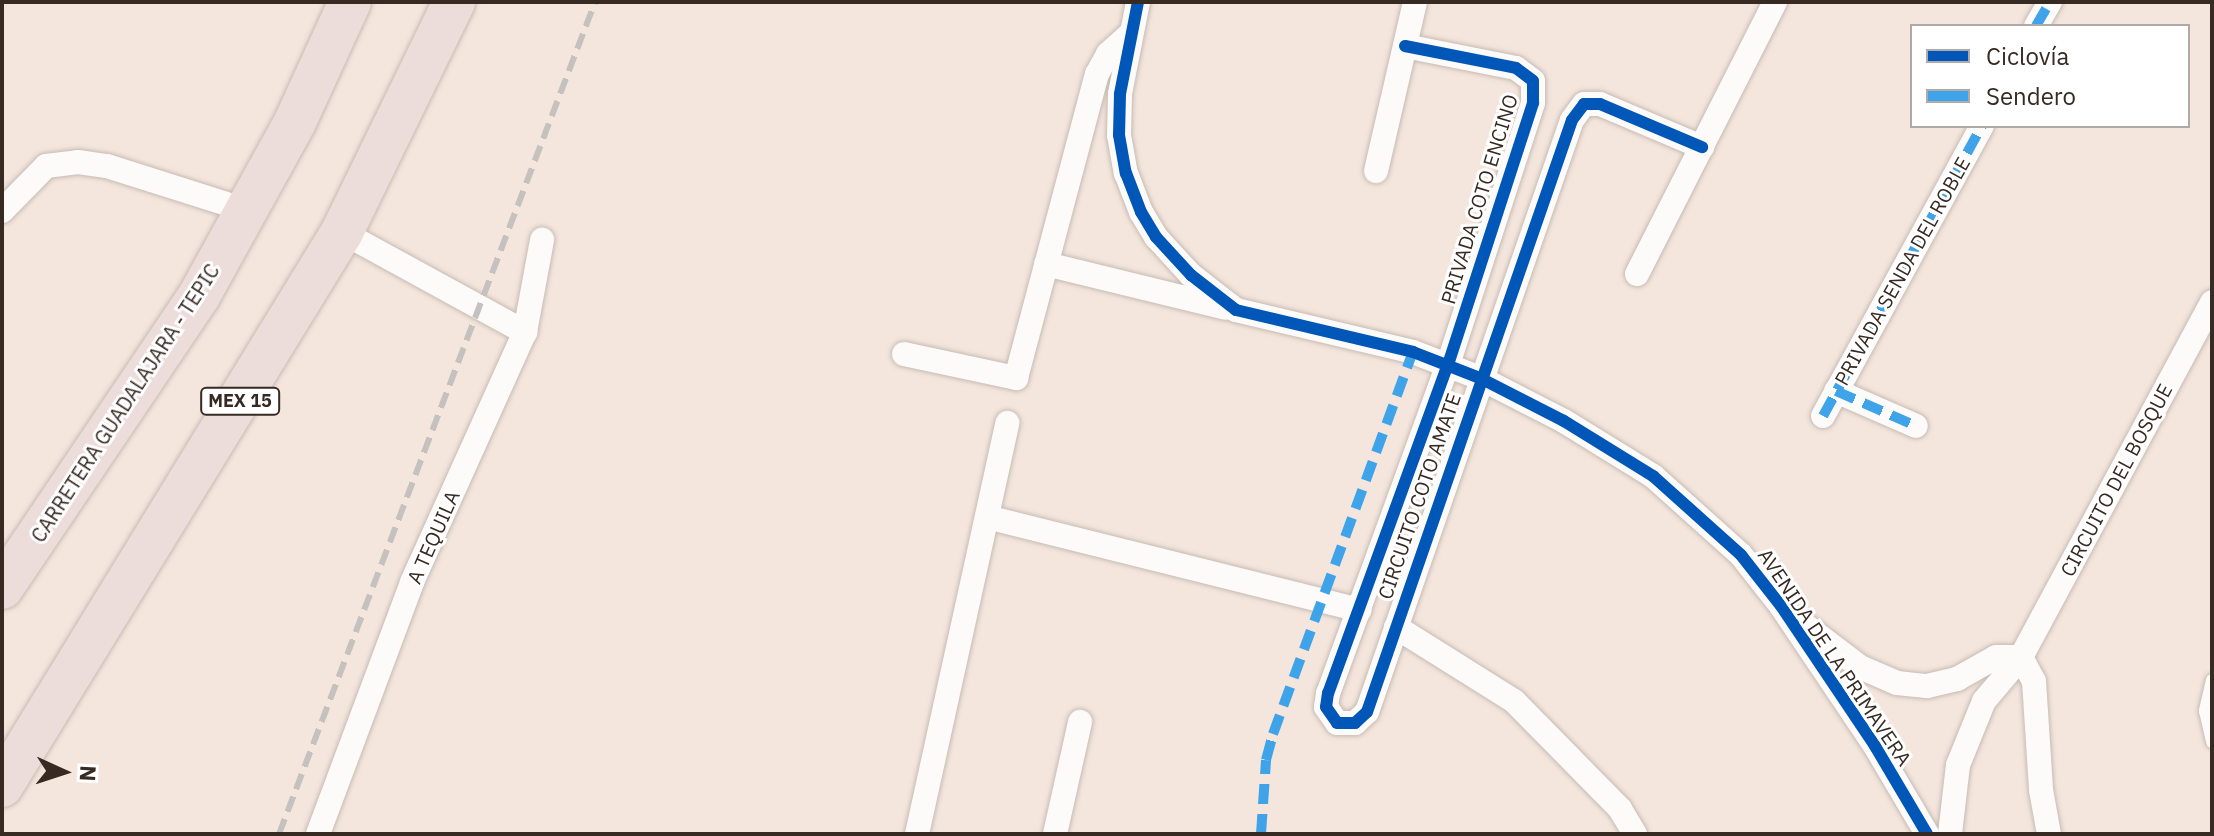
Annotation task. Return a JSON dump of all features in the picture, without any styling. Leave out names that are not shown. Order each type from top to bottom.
[{"type":"highway","name":"CARRETERA GUADALAJARA - TEPIC","points":[[9,563],[199,296],[295,122],[350,2]]},
{"type":"highway","name":"MEX 15","points":[[2,786],[342,232],[454,2]]},
{"type":"street","name":"AVENIDA DE LA PRIMAVERA","points":[[1138,2],[1120,94],[1119,135],[1131,186],[1156,237],[1191,275],[1236,310],[1413,352],[1448,364],[1564,421],[1653,476],[1741,555],[1781,606],[1875,746],[1927,834]]},
{"type":"street","points":[[1376,171],[1415,2]]},
{"type":"street","points":[[1637,274],[1775,2]]},
{"type":"street","points":[[2037,24],[2050,2]]},
{"type":"street","points":[[904,354],[1016,378],[1097,74],[1108,54],[1131,33]]},
{"type":"street","name":"PRIVADA COTO ENCINO","points":[[1405,46],[1516,68],[1533,81],[1533,103],[1448,364]]},
{"type":"street","points":[[1480,378],[1572,120],[1584,104],[1600,104],[1702,147]]},
{"type":"street","name":"PRIVADA SENDA DEL ROBLE","points":[[1823,416],[1981,128]]},
{"type":"street","points":[[2,211],[46,166],[78,162],[107,166],[246,210]]},
{"type":"street","points":[[342,232],[525,332]]},
{"type":"street","name":"A TEQUILA","points":[[318,834],[412,582],[525,332],[542,240]]},
{"type":"street","points":[[1046,264],[1236,310]]},
{"type":"street","name":"CIRCUITO DEL BOSQUE","points":[[1950,834],[1958,765],[1984,701],[2021,657],[2212,302]]},
{"type":"street","name":"CIRCUITO COTO AMATE","points":[[987,517],[1360,610],[1448,364]]},
{"type":"street","name":"CIRCUITO COTO AMATE","points":[[1480,378],[1396,627],[1514,701],[1620,809],[1635,834]]},
{"type":"street","points":[[1836,391],[1916,426]]},
{"type":"street","points":[[917,834],[1007,423]]},
{"type":"street","points":[[1781,606],[1860,667],[1897,683],[1927,686],[1957,679],[1996,657],[2021,657],[2034,681],[2041,790],[2049,834]]},
{"type":"street","points":[[1360,610],[1328,693],[1326,707],[1337,723],[1355,723],[1367,712],[1396,627]]},
{"type":"street","points":[[1055,834],[1080,722]]},
{"type":"lane","points":[[2212,680],[2205,711],[2212,742]]},
{"type":"railway","points":[[279,834],[595,2]]},
{"type":"marked path","points":[[2037,24],[2050,2]]},
{"type":"marked path","points":[[1823,416],[1981,128]]},
{"type":"marked path","points":[[1261,834],[1266,760],[1273,734],[1413,352]]},
{"type":"marked path","points":[[1836,391],[1916,426]]},
{"type":"cycle path","points":[[1138,2],[1120,94],[1119,135],[1126,173],[1141,212],[1156,237],[1191,275],[1236,310],[1413,352],[1480,378],[1564,421],[1653,476],[1741,555],[1781,606],[1875,746],[1927,834]]},
{"type":"cycle path","points":[[1405,46],[1516,68],[1533,81],[1533,103],[1448,364],[1328,693],[1326,707],[1337,723],[1355,723],[1367,712],[1572,120],[1584,104],[1600,104],[1702,147]]}]
